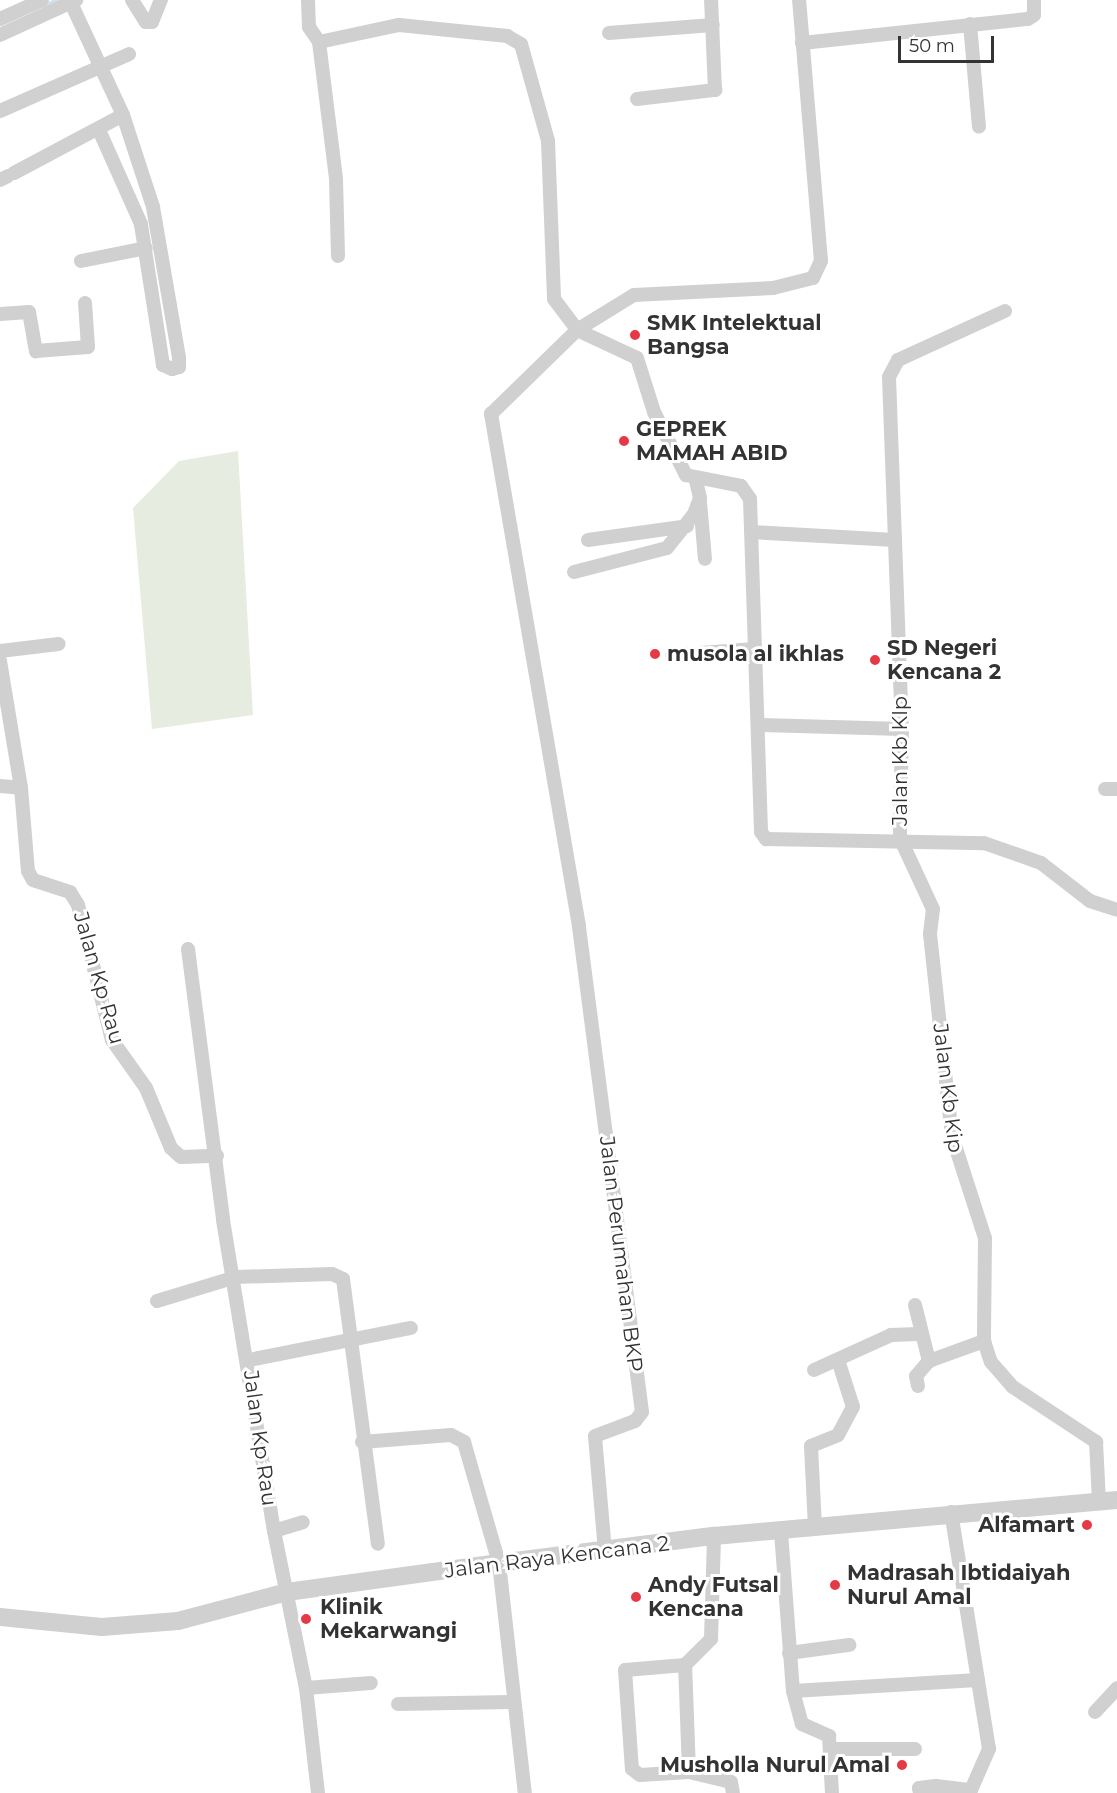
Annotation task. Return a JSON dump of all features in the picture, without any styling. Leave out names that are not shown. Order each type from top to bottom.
[{"type":"street","points":[[0,19],[42,0]]},
{"type":"street","points":[[132,0],[146,22],[152,22],[161,0]]},
{"type":"street","points":[[308,0],[309,27],[319,42],[336,179],[338,256]]},
{"type":"street","points":[[637,99],[715,90],[711,0]]},
{"type":"street","points":[[577,330],[634,295],[773,288],[813,278],[821,261],[799,0]]},
{"type":"street","points":[[802,43],[970,24],[1028,20],[1034,15],[1034,0]]},
{"type":"street","points":[[0,35],[74,1],[123,115],[159,232],[179,367],[163,364],[146,248],[136,206],[99,130]]},
{"type":"street","points":[[970,24],[979,127]]},
{"type":"street","points":[[319,42],[399,25],[507,36],[521,44],[548,141],[551,284],[577,330],[637,358],[659,422],[686,475],[696,481],[745,489],[751,532],[758,725],[766,839],[900,838],[1002,847],[1041,863],[1090,902],[1117,910]]},
{"type":"street","points":[[609,33],[713,25]]},
{"type":"street","points":[[0,111],[129,54]]},
{"type":"street","points":[[7,177],[99,130],[123,115]]},
{"type":"street","points":[[81,261],[146,248]]},
{"type":"street","points":[[0,314],[28,312],[36,351],[88,347],[85,303]]},
{"type":"street","name":"Jalan Kb Klp","points":[[900,838],[902,729],[892,366],[1005,311]]},
{"type":"street","name":"Jalan Perumahan BKP","points":[[577,330],[491,414],[579,926],[642,1412],[635,1421],[594,1436],[605,1551]]},
{"type":"street","points":[[696,481],[700,498],[705,559]]},
{"type":"street","points":[[574,572],[647,558],[666,548],[687,526],[700,498]]},
{"type":"street","points":[[588,540],[687,526]]},
{"type":"street","points":[[751,532],[895,540]]},
{"type":"street","points":[[0,651],[59,644]]},
{"type":"street","points":[[672,656],[755,649]]},
{"type":"street","name":"Jalan Kp Rau","points":[[0,661],[21,788],[28,871],[33,880],[70,892],[78,904],[112,1040],[153,1102],[171,1148],[182,1157],[217,1156],[274,1531],[306,1688],[318,1793]]},
{"type":"street","points":[[758,725],[902,729]]},
{"type":"street","points":[[0,786],[21,788]]},
{"type":"street","name":"Jalan Kb Kip","points":[[900,838],[933,909],[930,934],[952,1136],[985,1238],[984,1341]]},
{"type":"street","points":[[188,949],[217,1156]]},
{"type":"street","points":[[156,1301],[236,1276],[332,1274],[343,1279],[348,1339],[378,1544]]},
{"type":"street","points":[[915,1305],[918,1334],[928,1361]]},
{"type":"street","points":[[249,1360],[411,1328]]},
{"type":"street","points":[[814,1370],[891,1335],[918,1334]]},
{"type":"street","points":[[918,1386],[916,1376],[928,1361],[984,1341],[991,1362],[1013,1387],[1096,1442],[1108,1501]]},
{"type":"street","points":[[815,1528],[811,1446],[838,1436],[853,1407],[838,1360]]},
{"type":"street","points":[[362,1442],[459,1436],[499,1563],[512,1702],[525,1793]]},
{"type":"street","name":"Jalan Raya Kencana 2","points":[[0,1617],[134,1625],[178,1621],[287,1592],[499,1563],[714,1536],[782,1532],[951,1512],[1108,1501]]},
{"type":"street","points":[[920,1793],[919,1788],[936,1786],[963,1792],[975,1783],[988,1749],[951,1512]]},
{"type":"street","points":[[274,1531],[303,1522]]},
{"type":"street","points":[[782,1532],[793,1691],[802,1724],[826,1732],[831,1749],[832,1793]]},
{"type":"street","points":[[714,1536],[711,1639],[685,1665],[628,1667],[623,1677],[635,1773],[688,1773],[730,1782],[733,1793]]},
{"type":"street","points":[[789,1653],[849,1645]]},
{"type":"street","points":[[685,1665],[688,1773]]},
{"type":"street","points":[[793,1691],[978,1680]]},
{"type":"street","points":[[306,1688],[371,1683]]},
{"type":"street","points":[[1095,1712],[1117,1688]]},
{"type":"street","points":[[398,1704],[512,1702]]},
{"type":"street","points":[[831,1749],[915,1749]]},
{"type":"shaded area","points":[[238,451],[253,715],[152,729],[133,508],[179,461]]},
{"type":"waterway","points":[[44,6],[57,0]]},
{"type":"place","name":"SMK Intelektual Bangsa","points":[[635,335]]},
{"type":"place","name":"GEPREK MAMAH ABID","points":[[624,441]]},
{"type":"place","name":"musola al ikhlas","points":[[655,654]]},
{"type":"place","name":"SD Negeri Kencana 2","points":[[875,660]]},
{"type":"place","name":"Alfamart","points":[[1087,1525]]},
{"type":"place","name":"Madrasah Ibtidaiyah Nurul Amal","points":[[835,1585]]},
{"type":"place","name":"Andy Futsal Kencana","points":[[636,1597]]},
{"type":"place","name":"Klinik Mekarwangi","points":[[306,1619]]},
{"type":"place","name":"Musholla Nurul Amal","points":[[902,1765]]}]
